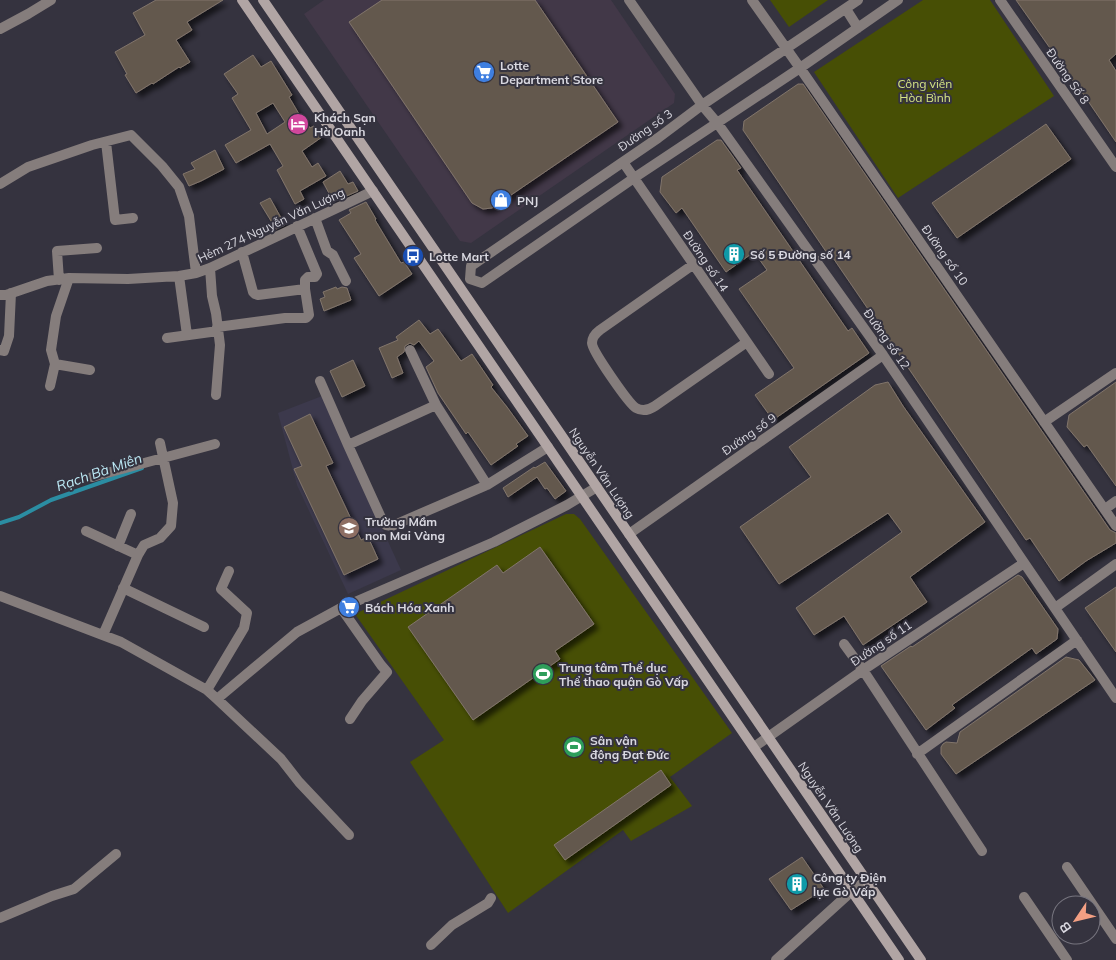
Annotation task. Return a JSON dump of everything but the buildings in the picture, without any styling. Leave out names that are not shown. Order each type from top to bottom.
[{"type":"street","points":[[0,29],[50,0]]},
{"type":"street","points":[[242,0],[899,960]]},
{"type":"street","name":"Nguyễn Văn Lượng","points":[[263,0],[921,960]]},
{"type":"street","name":"Đường số 12","points":[[629,0],[702,105],[718,124],[883,355],[1116,698]]},
{"type":"street","name":"Đường số 10","points":[[752,0],[1116,526]]},
{"type":"street","name":"Đường số 3","points":[[470,279],[471,266],[658,138],[702,105],[858,0]]},
{"type":"street","name":"Đường số 3","points":[[470,279],[482,283],[898,0]]},
{"type":"street","name":"Đường Số 8","points":[[1000,0],[1116,166]]},
{"type":"street","points":[[846,9],[858,28]]},
{"type":"street","points":[[264,33],[279,23]]},
{"type":"street","points":[[274,46],[288,36]]},
{"type":"street","points":[[0,184],[28,167],[92,145],[131,135],[162,166],[179,187],[189,216],[196,273]]},
{"type":"street","points":[[106,142],[115,220],[133,218]]},
{"type":"street","name":"Đường số 14","points":[[623,162],[769,374]]},
{"type":"street","name":"Hẻm 274 Nguyễn Văn Lượng","points":[[0,295],[12,293],[47,281],[64,279],[128,279],[196,273],[373,191]]},
{"type":"street","points":[[316,218],[327,252],[334,255],[346,281]]},
{"type":"street","points":[[168,338],[285,318],[306,318],[309,315],[305,289],[306,278],[315,277],[317,274],[297,226]]},
{"type":"street","points":[[50,386],[55,364],[51,350],[64,279],[57,251],[97,248]]},
{"type":"street","points":[[242,252],[255,294],[305,289]]},
{"type":"street","points":[[694,264],[600,330],[594,337],[592,341],[594,350],[620,390],[636,408],[647,410],[747,342]]},
{"type":"street","points":[[210,268],[212,296],[220,345],[216,395]]},
{"type":"street","points":[[179,276],[186,335]]},
{"type":"street","name":"Đường số 3","points":[[459,286],[470,279]]},
{"type":"street","points":[[444,295],[459,286]]},
{"type":"street","points":[[0,350],[4,351],[9,336],[12,293]]},
{"type":"street","points":[[410,350],[436,405],[487,485]]},
{"type":"street","name":"Đường số 9","points":[[629,534],[883,355]]},
{"type":"street","points":[[55,364],[90,370]]},
{"type":"street","points":[[1044,422],[1116,373]]},
{"type":"street","points":[[320,381],[386,525],[392,526],[487,485],[548,447]]},
{"type":"street","points":[[348,445],[436,405]]},
{"type":"street","points":[[103,635],[144,545],[160,538],[171,526],[173,504],[160,443]]},
{"type":"street","points":[[92,477],[215,444]]},
{"type":"street","points":[[217,699],[297,632],[341,608],[494,542],[582,497],[597,487]]},
{"type":"street","points":[[1105,509],[1116,501]]},
{"type":"street","points":[[118,546],[131,514]]},
{"type":"street","points":[[86,531],[138,555]]},
{"type":"street","name":"Đường số 11","points":[[754,747],[862,670],[1024,562]]},
{"type":"street","points":[[1055,608],[1116,564]]},
{"type":"street","points":[[206,690],[244,628],[247,613],[221,589],[229,571]]},
{"type":"street","points":[[124,588],[204,627]]},
{"type":"street","points":[[0,596],[121,642],[206,690],[281,760],[349,835]]},
{"type":"street","points":[[341,608],[387,672],[362,701],[350,719]]},
{"type":"street","points":[[918,754],[1076,640]]},
{"type":"street","points":[[844,644],[982,851]]},
{"type":"street","points":[[0,918],[52,896],[74,889],[116,854]]},
{"type":"street","points":[[1067,867],[1116,939]]},
{"type":"street","points":[[776,960],[852,891],[867,880]]},
{"type":"street","points":[[1024,897],[1067,960]]},
{"type":"street","points":[[430,945],[452,925],[488,903],[491,898]]},
{"type":"shaded area","name":"Lotte Department Store","points":[[324,0],[611,0],[675,94],[674,103],[471,243],[460,241],[304,14]]},
{"type":"shaded area","name":"Trường Mầm non Mai Vàng","points":[[322,396],[401,570],[348,594],[297,485],[278,413]]},
{"type":"green space","points":[[770,0],[828,0],[789,27]]},
{"type":"green space","name":"Công viên Hòa Bình","points":[[923,0],[990,0],[1054,96],[898,198],[814,72]]},
{"type":"green space","name":"Trung tâm Thể dục Thể thao quận Gò Vấp","points":[[566,514],[574,514],[580,519],[732,733],[670,777],[692,806],[631,841],[623,830],[508,913],[410,762],[444,740],[355,614]]},
{"type":"waterway","name":"Rạch Bà Miên","points":[[0,523],[19,517],[51,500],[142,468]]},
{"type":"place","name":"Lotte Department Store","points":[[484,72]]},
{"type":"place","name":"Khách Sạn Hà Oanh","points":[[298,124]]},
{"type":"place","name":"PNJ","points":[[501,200]]},
{"type":"place","name":"Số 5 Đường số 14","points":[[734,254]]},
{"type":"place","name":"Lotte Mart","points":[[413,256]]},
{"type":"place","name":"Trường Mầm non Mai Vàng","points":[[349,528]]},
{"type":"place","name":"Bách Hóa Xanh","points":[[349,607]]},
{"type":"place","name":"Trung tâm Thể dục Thể thao quận Gò Vấp","points":[[543,674]]},
{"type":"place","name":"Sân vận động Đạt Đức","points":[[574,747]]},
{"type":"place","name":"Công ty Điện lực Gò Vấp","points":[[797,884]]}]
